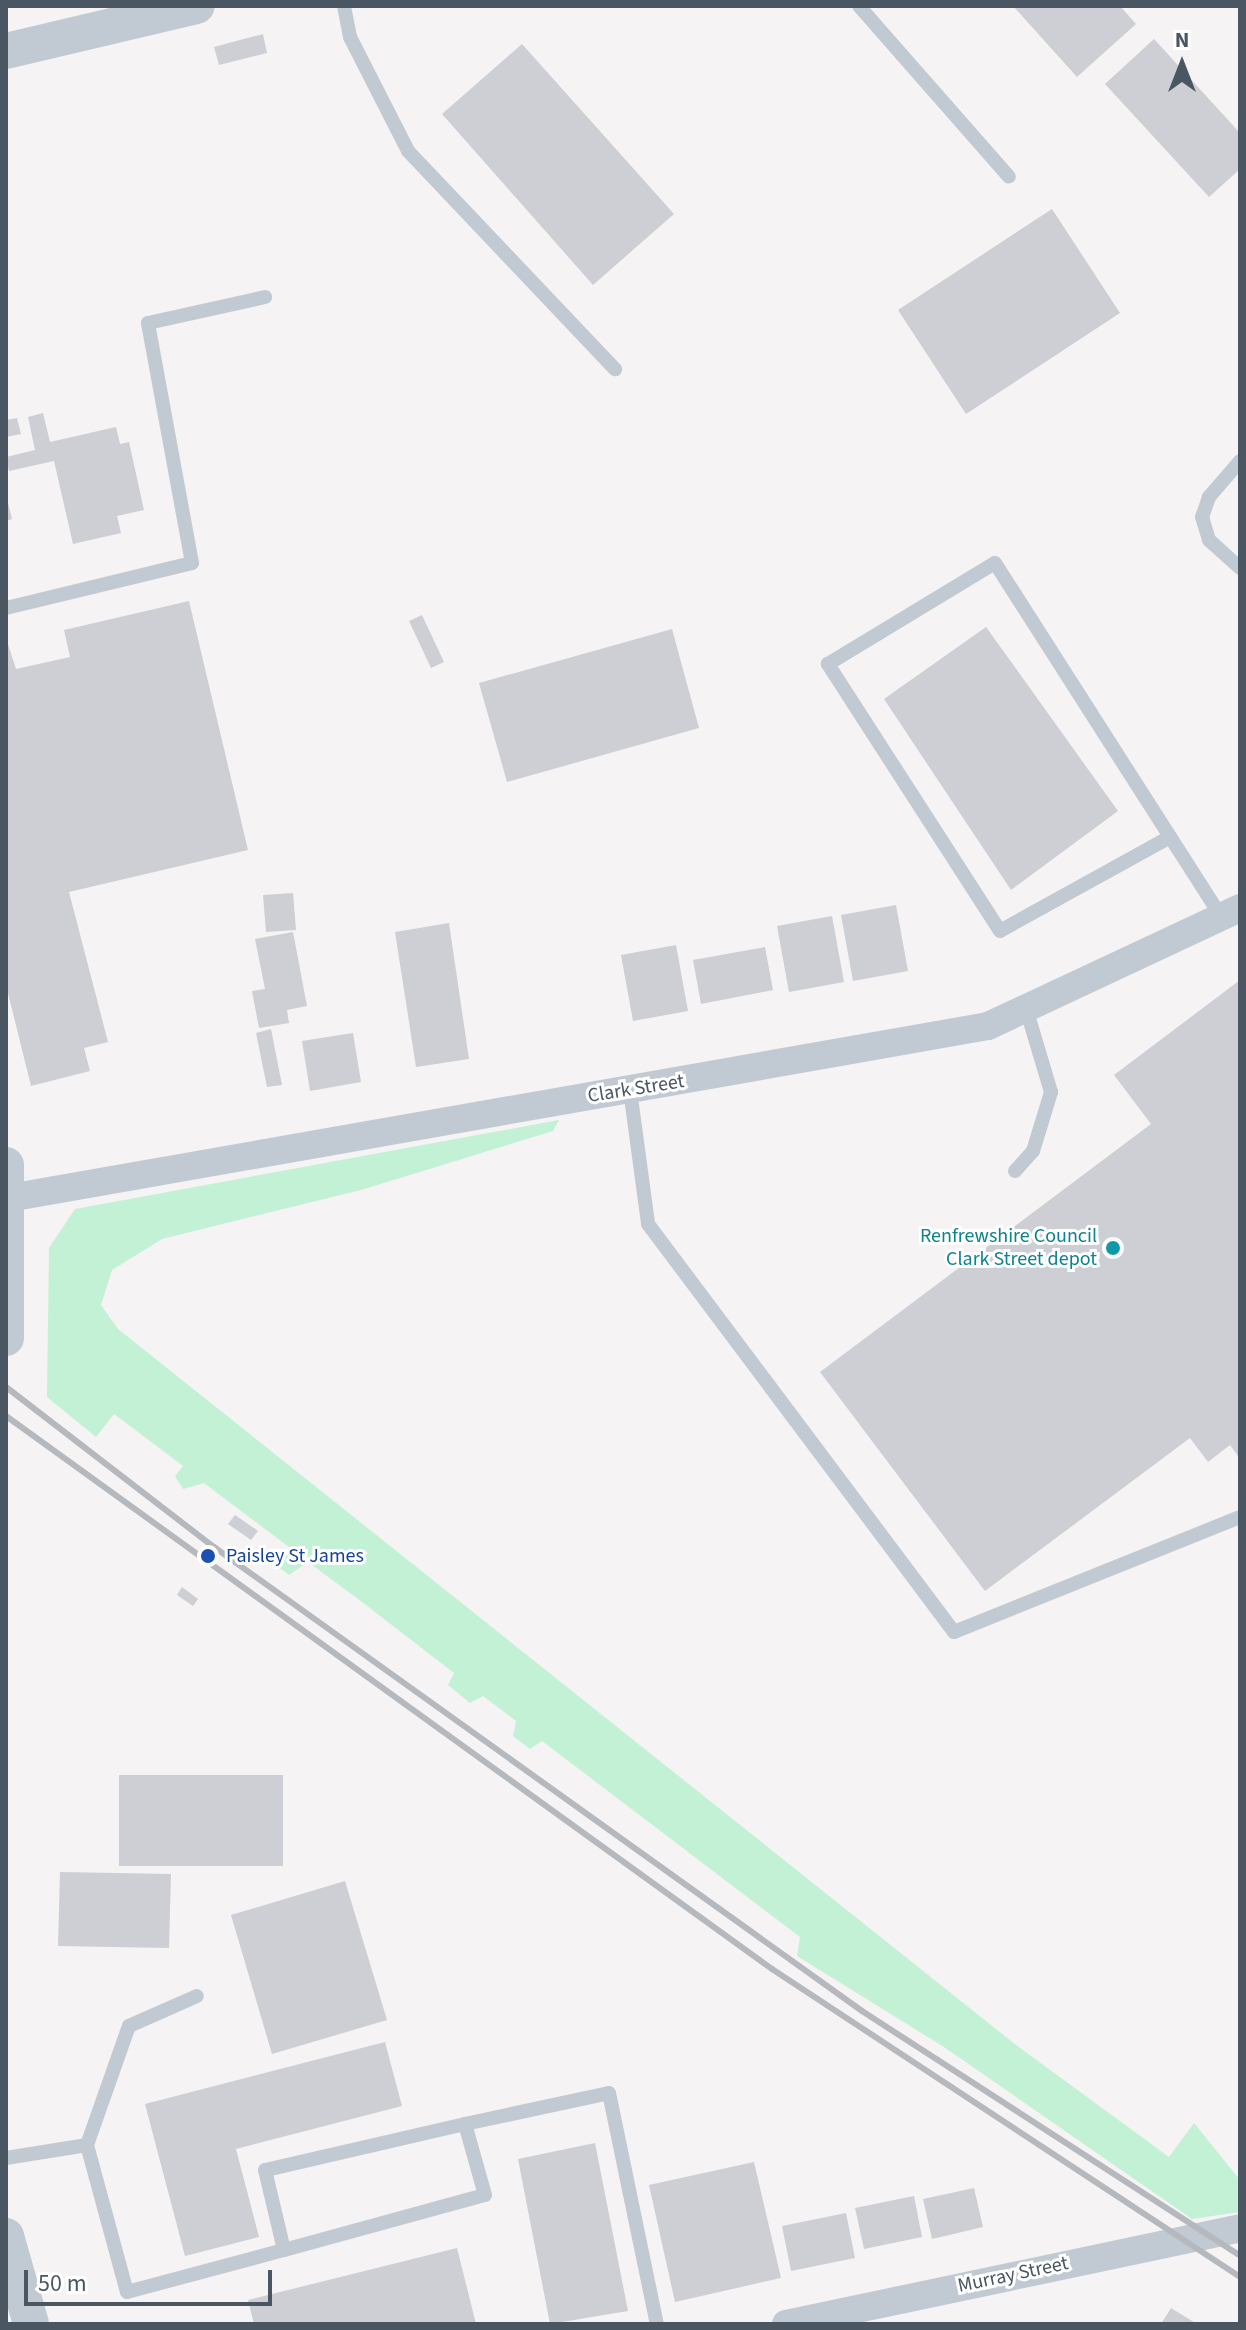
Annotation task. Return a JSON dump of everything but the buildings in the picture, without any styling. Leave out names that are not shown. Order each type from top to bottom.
[{"type":"street","points":[[6,51],[197,6]]},
{"type":"street","name":"Clark Street","points":[[8,1181],[630,1090],[988,1026],[1231,912]]},
{"type":"street","points":[[6,1338],[8,1181]]},
{"type":"street","name":"Murray Street","points":[[786,2324],[1240,2228]]},
{"type":"street","points":[[6,2236],[31,2324]]},
{"type":"lane","points":[[344,6],[350,37],[408,151],[615,369]]},
{"type":"lane","points":[[859,6],[1009,177]]},
{"type":"lane","points":[[6,608],[192,563],[148,323],[265,297]]},
{"type":"lane","points":[[1240,461],[1209,497],[1202,517],[1209,540],[1240,568]]},
{"type":"lane","points":[[1170,837],[1000,931],[828,664],[995,563],[1170,837],[1231,912]]},
{"type":"lane","points":[[1015,1171],[1033,1151],[1051,1092],[1026,1008]]},
{"type":"lane","points":[[630,1090],[648,1224],[954,1632],[1240,1517]]},
{"type":"lane","points":[[197,1996],[129,2026],[87,2145],[127,2292],[485,2195],[465,2124]]},
{"type":"lane","points":[[284,2250],[265,2170],[609,2093],[657,2324]]},
{"type":"lane","points":[[6,2158],[87,2145]]},
{"type":"green space","points":[[559,1120],[553,1131],[361,1190],[162,1239],[112,1270],[101,1305],[118,1329],[1016,2045],[1169,2157],[1194,2123],[1240,2180],[1240,2212],[1192,2219],[944,2047],[797,1956],[800,1937],[542,1741],[530,1749],[513,1736],[516,1721],[483,1696],[470,1703],[448,1685],[454,1673],[362,1602],[308,1562],[289,1575],[276,1565],[293,1550],[204,1483],[183,1489],[175,1476],[183,1466],[114,1414],[96,1437],[47,1397],[49,1248],[75,1209]]},
{"type":"railway","points":[[6,1387],[214,1547],[862,2011],[1240,2256]]},
{"type":"railway","points":[[6,1416],[772,1969],[1240,2277]]},
{"type":"place","name":"Renfrewshire Council Clark Street depot","points":[[1113,1248]]},
{"type":"place","name":"Paisley St James","points":[[208,1556]]}]
